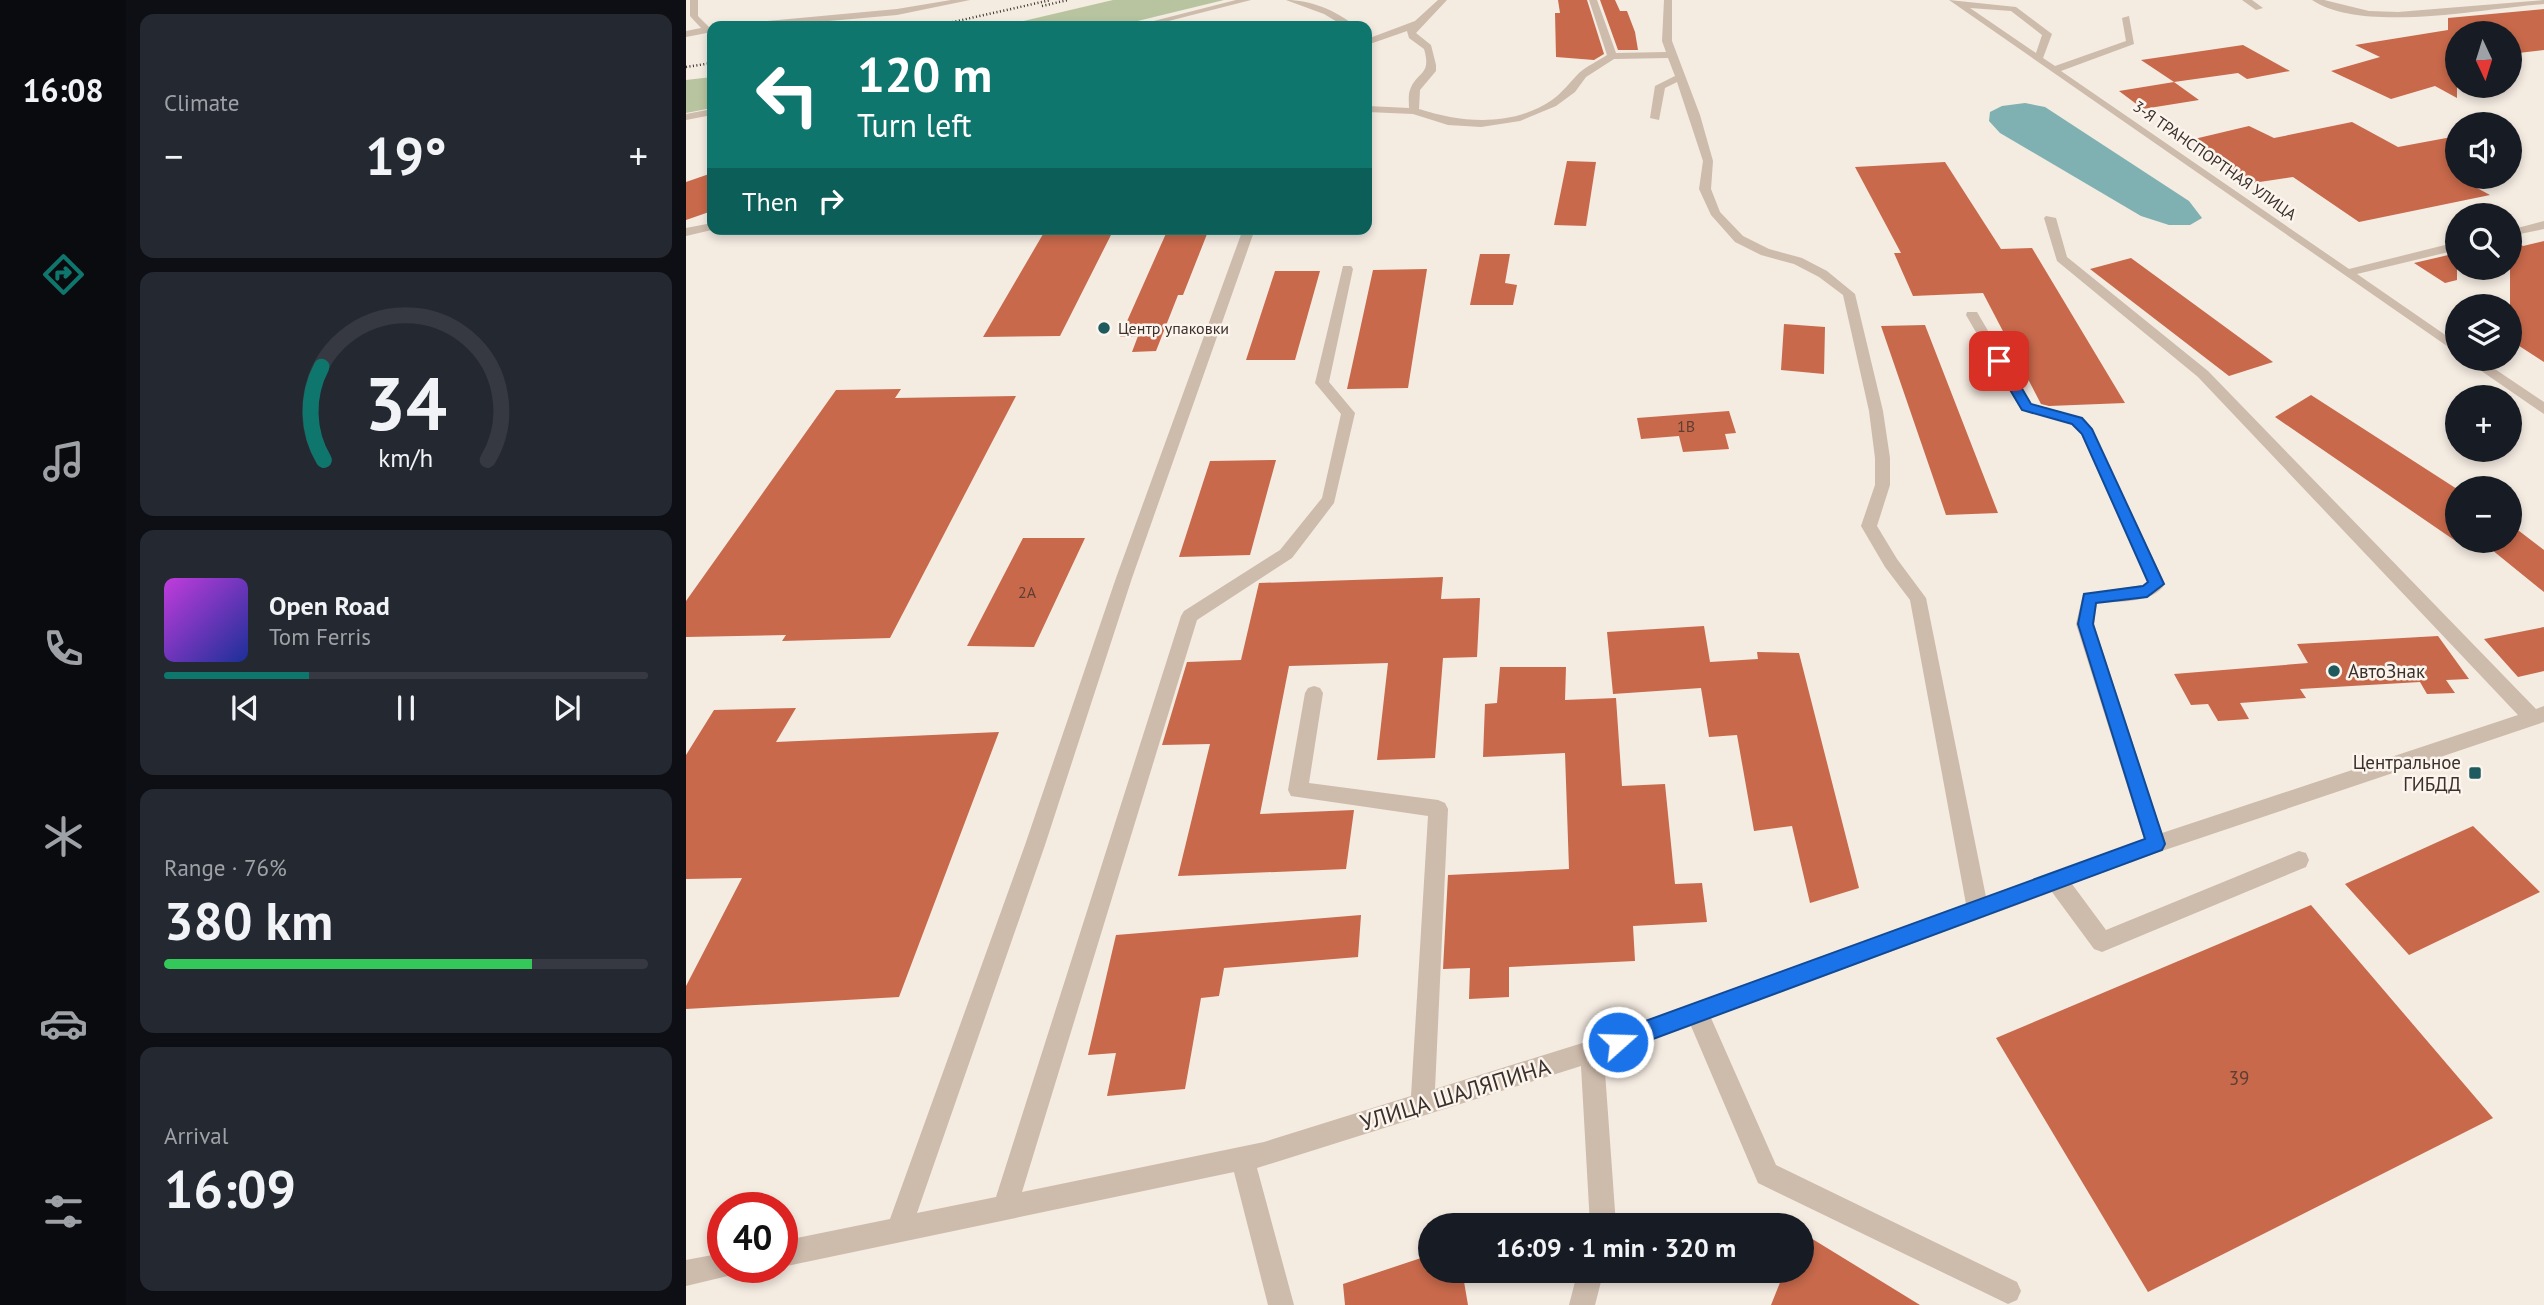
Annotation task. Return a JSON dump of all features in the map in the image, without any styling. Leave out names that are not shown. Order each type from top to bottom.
[{"type":"street","points":[[694,0],[694,16],[707,27]]},
{"type":"street","points":[[897,12],[902,0]]},
{"type":"street","points":[[799,21],[897,12],[966,0]]},
{"type":"street","points":[[1160,21],[1247,0]]},
{"type":"street","points":[[1290,0],[1327,12],[1342,21]]},
{"type":"street","points":[[1414,111],[1415,90],[1431,71],[1430,50],[1424,40],[1412,36],[1411,32],[1431,16],[1443,0]]},
{"type":"street","points":[[1593,0],[1612,56]]},
{"type":"street","points":[[1668,0],[1667,41],[1709,161],[1705,189],[1715,213],[1739,239],[1765,252],[1798,261],[1823,274],[1849,294],[1856,339],[1874,408],[1884,482],[1869,526],[1891,563],[1918,598],[1978,911]]},
{"type":"street","points":[[2246,0],[2259,8]]},
{"type":"street","points":[[2316,0],[2349,10],[2396,14],[2544,1]]},
{"type":"street","points":[[1957,1],[2013,9],[2047,34],[2038,59]]},
{"type":"street","name":"3-Я ТРАНСПОРТНАЯ УЛИЦА","points":[[1957,1],[2445,341]]},
{"type":"street","points":[[2054,70],[2131,42],[2126,18]]},
{"type":"street","points":[[1372,40],[1421,23]]},
{"type":"street","points":[[686,34],[707,29]]},
{"type":"street","points":[[1372,109],[1414,111],[1448,122],[1481,124],[1520,118],[1552,104],[1571,90],[1583,75],[1612,56],[1671,55]]},
{"type":"street","points":[[1655,118],[1660,86],[1680,77]]},
{"type":"street","points":[[686,117],[707,113]]},
{"type":"street","points":[[2050,218],[2061,258],[2203,373],[2538,716]]},
{"type":"street","points":[[2522,230],[2544,225]]},
{"type":"street","points":[[686,232],[707,228]]},
{"type":"street","points":[[899,1230],[1035,845],[1124,578],[1203,364],[1247,235]]},
{"type":"street","points":[[2347,273],[2445,249]]},
{"type":"street","points":[[1005,1208],[1190,616],[1286,554],[1329,499],[1348,413],[1322,383],[1347,269]]},
{"type":"street","points":[[1972,315],[2026,407],[2077,421],[2087,432],[2157,584],[2147,591],[2090,598],[2085,624],[2156,844]]},
{"type":"street","points":[[2488,371],[2544,410]]},
{"type":"street","points":[[1314,693],[1298,790],[1438,809],[1422,1105]]},
{"type":"street","name":"УЛИЦА ШАЛЯПИНА","points":[[798,1251],[1243,1159],[1422,1105],[1592,1051],[2156,844],[2538,716]]},
{"type":"street","points":[[2057,881],[2102,942],[2299,860]]},
{"type":"street","points":[[1697,1013],[1766,1174],[2008,1291]]},
{"type":"street","points":[[1592,1051],[1602,1213]]},
{"type":"street","points":[[1243,1159],[1281,1305]]},
{"type":"street","points":[[686,1273],[707,1269]]},
{"type":"street","points":[[1581,1305],[1587,1283]]},
{"type":"green space","points":[[1113,0],[1224,0],[1138,21],[1023,21]]},
{"type":"green space","points":[[707,78],[707,109],[686,113],[686,80]]},
{"type":"water","points":[[2025,103],[2045,107],[2189,201],[2202,218],[2190,225],[2169,225],[2141,216],[2000,133],[1989,121],[1990,112],[2002,106]]},
{"type":"building","points":[[1558,0],[1587,0],[1604,54],[1594,60],[1556,57],[1555,13],[1560,13]]},
{"type":"building","points":[[1600,0],[1615,0],[1620,11],[1627,11],[1638,50],[1618,50]]},
{"type":"building","points":[[2544,9],[2544,50],[2522,53],[2522,21],[2448,21],[2448,18]]},
{"type":"building","points":[[2445,30],[2445,91],[2435,86],[2391,99],[2331,71],[2380,57],[2355,45]]},
{"type":"building","points":[[2243,45],[2290,71],[2247,79],[2238,73],[2174,82],[2141,60]]},
{"type":"building","points":[[2174,82],[2199,100],[2143,109],[2119,91]]},
{"type":"building","points":[[2352,122],[2398,147],[2445,138],[2445,189],[2479,189],[2490,195],[2359,222],[2293,177],[2246,184],[2190,140],[2249,126],[2274,138]]},
{"type":"building","points":[[1567,161],[1596,162],[1586,226],[1554,225]]},
{"type":"building","points":[[1945,162],[2001,249],[2032,248],[2125,403],[2041,404],[1983,293],[1913,296],[1894,253],[1901,253],[1855,167]]},
{"type":"building","points":[[707,175],[707,213],[686,220],[686,182]]},
{"type":"building","points":[[1042,235],[1111,235],[1060,336],[983,337]]},
{"type":"building","points":[[1165,235],[1207,235],[1183,295],[1178,295],[1156,351],[1132,352],[1138,336],[1120,337]]},
{"type":"building","points":[[2544,241],[2544,362],[2522,348],[2522,294],[2510,294],[2510,280],[2522,280],[2522,245]]},
{"type":"building","points":[[1480,254],[1510,254],[1505,283],[1517,285],[1513,305],[1470,305]]},
{"type":"building","points":[[2445,256],[2445,280],[2457,280],[2445,283],[2414,263]]},
{"type":"building","points":[[2131,258],[2273,362],[2229,376],[2090,269]]},
{"type":"building","points":[[1427,269],[1408,388],[1347,389],[1373,270]]},
{"type":"building","points":[[1275,271],[1320,271],[1295,360],[1246,360]]},
{"type":"building","points":[[1784,324],[1825,327],[1824,374],[1781,370]]},
{"type":"building","points":[[1925,325],[1998,513],[1946,515],[1881,326]]},
{"type":"building","points":[[901,389],[895,398],[1016,396],[890,638],[782,641],[786,635],[686,637],[686,601],[836,390]]},
{"type":"building","points":[[2311,395],[2445,481],[2445,534],[2275,417]]},
{"type":"building","points":[[1729,411],[1736,433],[1725,434],[1729,449],[1683,452],[1679,436],[1641,439],[1637,418]]},
{"type":"building","points":[[1276,460],[1250,555],[1179,557],[1210,461]]},
{"type":"building","points":[[2522,533],[2544,550],[2544,592],[2496,553],[2522,553]]},
{"type":"building","points":[[1023,538],[1085,538],[1034,647],[967,646]]},
{"type":"building","points":[[1443,577],[1441,599],[1480,598],[1477,657],[1443,658],[1435,758],[1377,760],[1388,663],[1289,666],[1260,814],[1354,810],[1346,869],[1178,876],[1210,744],[1162,745],[1187,662],[1241,660],[1259,583]]},
{"type":"building","points":[[1704,626],[1710,662],[1758,659],[1757,652],[1799,653],[1859,888],[1810,903],[1792,826],[1754,831],[1737,735],[1709,737],[1701,688],[1613,694],[1607,632]]},
{"type":"building","points":[[2544,627],[2544,671],[2518,677],[2484,639]]},
{"type":"building","points":[[2438,636],[2469,679],[2446,680],[2455,693],[2427,694],[2420,682],[2300,689],[2306,698],[2240,703],[2249,719],[2218,721],[2208,704],[2191,705],[2174,674],[2308,663],[2297,644]]},
{"type":"building","points":[[1500,667],[1566,667],[1565,700],[1616,698],[1622,786],[1665,784],[1675,884],[1702,883],[1707,922],[1633,926],[1635,961],[1509,967],[1509,997],[1469,999],[1470,968],[1443,969],[1448,875],[1569,869],[1565,753],[1483,757],[1485,704],[1497,703]]},
{"type":"building","points":[[796,708],[776,742],[999,732],[899,997],[686,1009],[686,986],[742,878],[686,879],[686,755],[714,710]]},
{"type":"building","points":[[2473,826],[2540,892],[2409,955],[2345,884]]},
{"type":"building","points":[[2311,905],[2493,1118],[2148,1292],[1996,1038]]},
{"type":"building","points":[[1361,915],[1358,957],[1224,968],[1219,996],[1201,998],[1185,1089],[1107,1096],[1116,1053],[1088,1055],[1116,935]]},
{"type":"building","points":[[1814,1240],[1920,1305],[1771,1305],[1780,1283],[1814,1283]]},
{"type":"building","points":[[1418,1259],[1418,1283],[1464,1283],[1468,1305],[1345,1305],[1343,1284]]},
{"type":"railway","points":[[957,21],[1051,0]]},
{"type":"railway","points":[[1042,6],[1068,0]]},
{"type":"railway","points":[[686,67],[707,64]]},
{"type":"place","name":"Центр упаковки","points":[[1104,328]]},
{"type":"place","name":"АвтоЗнак","points":[[2334,671]]},
{"type":"place","name":"Центральное ГИБДД","points":[[2475,773]]},
{"type":"route","points":[[1618,1042],[2156,844],[2085,624],[2090,598],[2147,591],[2157,584],[2087,432],[2077,421],[2026,407],[1999,361]]}]
